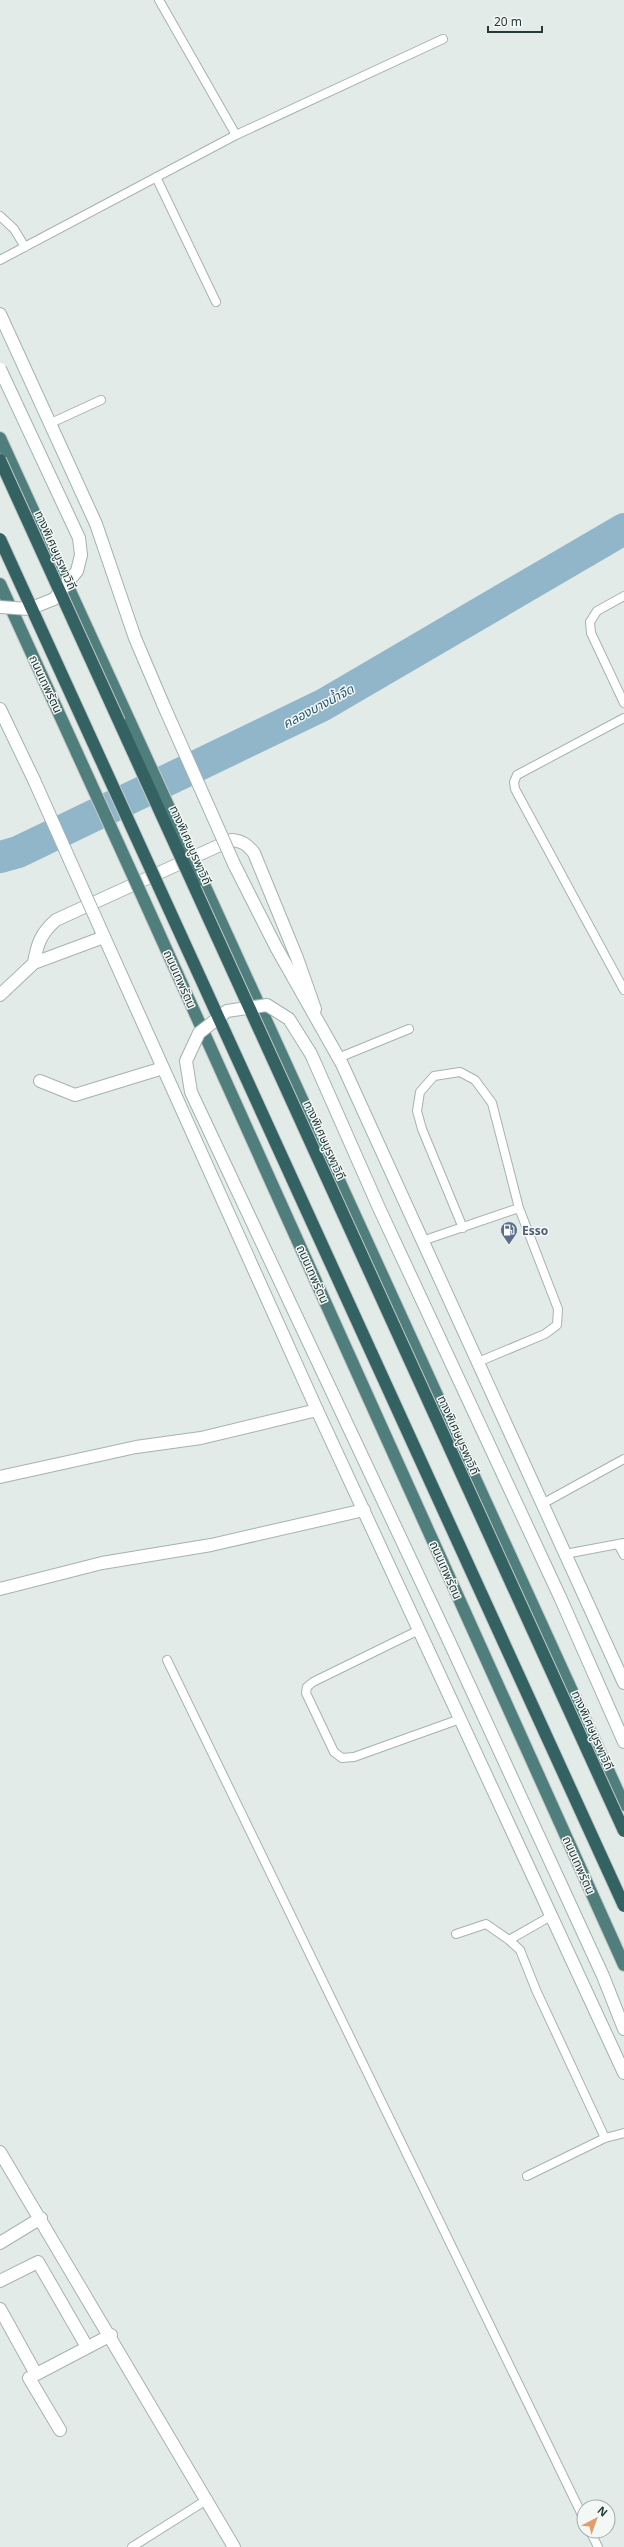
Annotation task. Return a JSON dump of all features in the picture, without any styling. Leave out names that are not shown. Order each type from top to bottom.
[{"type":"highway","points":[[0,438],[624,1805]]},
{"type":"highway","name":"ทางพิเศษบูรพาวิถี","points":[[0,460],[624,1831]]},
{"type":"highway","points":[[0,539],[624,1906]]},
{"type":"highway","name":"ถนนเทพรัตน","points":[[0,584],[78,753],[624,1965]]},
{"type":"main road","points":[[0,314],[96,524],[135,638],[234,864],[276,947],[317,1017],[338,1058],[624,1683]]},
{"type":"main road","points":[[0,369],[79,538],[81,555],[77,571],[54,599],[29,609],[0,607]]},
{"type":"main road","points":[[0,708],[103,933],[316,1410],[364,1510],[624,2073]]},
{"type":"main road","points":[[34,963],[37,943],[46,929],[56,920],[231,840],[239,841],[248,846],[254,853],[297,958],[317,1017]]},
{"type":"main road","points":[[0,995],[34,963],[103,933]]},
{"type":"main road","points":[[624,1742],[560,1598],[379,1208],[311,1054],[289,1019],[267,1005],[227,1011],[199,1033],[186,1061],[191,1092],[449,1641],[603,1976],[624,2029]]},
{"type":"main road","points":[[40,1081],[75,1094],[163,1068]]},
{"type":"main road","points":[[0,1477],[136,1447],[201,1438],[316,1410]]},
{"type":"main road","points":[[0,1589],[102,1563],[211,1545],[364,1510]]},
{"type":"main road","points":[[0,2152],[41,2218],[208,2499],[234,2547]]},
{"type":"main road","points":[[0,2243],[41,2218]]},
{"type":"main road","points":[[0,2281],[38,2262],[88,2347]]},
{"type":"main road","points":[[0,2309],[36,2374]]},
{"type":"main road","points":[[60,2430],[29,2378],[110,2335]]},
{"type":"lane","points":[[159,0],[236,135]]},
{"type":"lane","points":[[0,260],[236,135],[443,39]]},
{"type":"lane","points":[[156,177],[216,302]]},
{"type":"lane","points":[[0,216],[14,229],[25,247]]},
{"type":"lane","points":[[51,423],[101,400]]},
{"type":"lane","points":[[624,596],[598,611],[590,622],[591,633],[624,703]]},
{"type":"lane","points":[[624,718],[516,775],[514,782],[519,796],[624,990]]},
{"type":"lane","points":[[338,1058],[409,1029]]},
{"type":"lane","points":[[463,1228],[422,1128],[417,1111],[420,1092],[434,1076],[460,1072],[475,1080],[492,1103],[519,1208],[558,1309],[557,1325],[545,1334],[478,1362]]},
{"type":"lane","points":[[422,1241],[519,1208]]},
{"type":"lane","points":[[542,1504],[624,1459]]},
{"type":"lane","points":[[566,1554],[621,1543],[624,1555]]},
{"type":"lane","points":[[419,1630],[313,1682],[307,1687],[306,1693],[334,1752],[342,1758],[354,1757],[460,1719]]},
{"type":"lane","points":[[167,1660],[576,2503]]},
{"type":"lane","points":[[509,1940],[551,1916]]},
{"type":"lane","points":[[456,1934],[486,1924],[509,1940],[520,1950],[536,1990],[605,2138]]},
{"type":"lane","points":[[527,2176],[605,2138],[624,2133]]},
{"type":"lane","points":[[132,2547],[208,2499]]},
{"type":"waterway","name":"คลองบางน้ำจืด","points":[[0,857],[18,852],[323,705],[624,529]]},
{"type":"place","name":"Esso","points":[[509,1245]]}]
